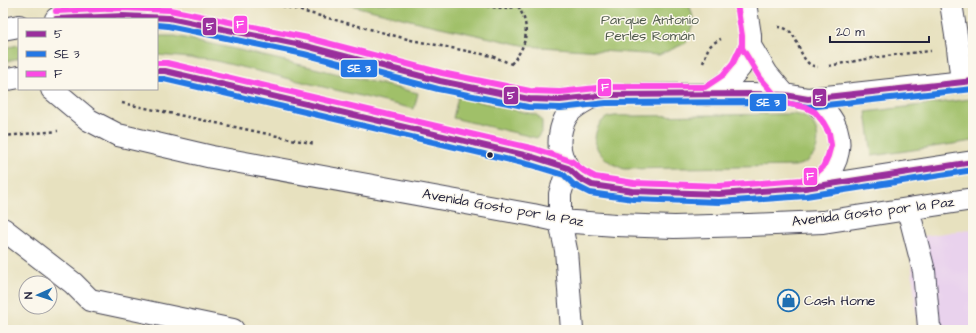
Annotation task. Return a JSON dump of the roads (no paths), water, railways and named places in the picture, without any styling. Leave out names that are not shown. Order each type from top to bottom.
[{"type":"main road","points":[[745,3],[750,41],[767,74],[785,95]]},
{"type":"main road","points":[[78,18],[123,16],[169,18],[306,46],[440,81],[528,99],[560,100],[606,95],[785,95],[808,99],[968,82],[958,48],[951,3]]},
{"type":"main road","points":[[3,29],[18,26]]},
{"type":"main road","points":[[707,95],[728,81],[740,67],[750,41]]},
{"type":"main road","points":[[158,71],[165,71],[533,157],[568,168]]},
{"type":"main road","points":[[3,80],[18,77]]},
{"type":"main road","name":"Avenida Gosto por la Paz","points":[[53,90],[89,120],[118,135],[212,157],[560,221],[674,227],[823,222],[973,200]]},
{"type":"main road","points":[[592,97],[579,104],[568,114],[562,127],[559,141],[562,156],[568,168],[579,178],[592,185],[633,191],[719,194],[806,188],[973,162]]},
{"type":"main road","points":[[806,188],[818,182],[829,172],[836,159],[839,145],[837,130],[830,117],[820,106],[808,99]]},
{"type":"main road","points":[[568,168],[560,194],[560,221],[566,250],[572,330]]},
{"type":"main road","points":[[908,209],[924,271],[929,327],[931,330]]},
{"type":"main road","points":[[3,229],[73,283],[90,300],[233,330]]},
{"type":"place","name":"Cash Home","points":[[788,301]]},
{"type":"park label","name":"Parque Antonio Perles Román","points":[[650,28]]}]
